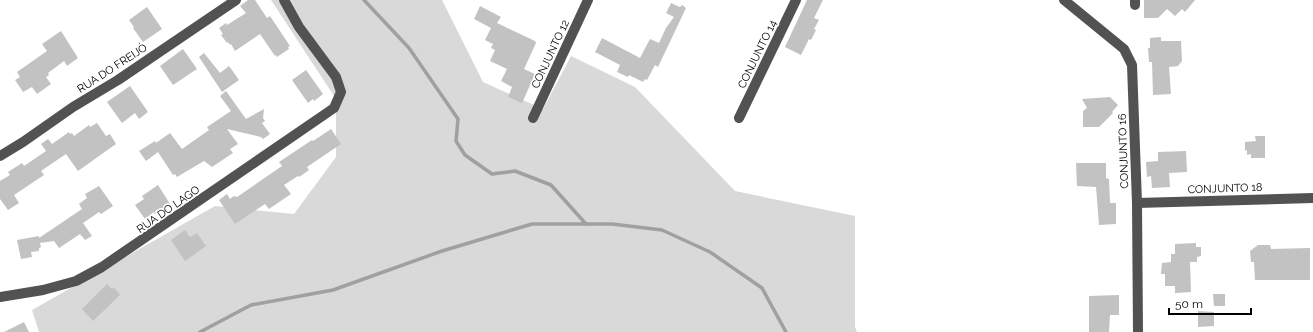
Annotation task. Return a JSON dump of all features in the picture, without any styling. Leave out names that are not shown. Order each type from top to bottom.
[{"type":"street","name":"RUA DO FREIJÓ","points":[[0,156],[73,107],[118,80],[236,0]]},
{"type":"street","name":"RUA DO LAGO","points":[[0,297],[43,290],[76,281],[102,267],[334,108],[341,92],[336,77],[299,27],[284,0]]},
{"type":"street","name":"CONJUNTO 12","points":[[532,118],[588,0]]},
{"type":"street","name":"CONJUNTO 14","points":[[739,118],[796,0]]},
{"type":"street","name":"CONJUNTO 16","points":[[1064,0],[1124,49],[1132,65],[1137,203],[1138,332]]},
{"type":"street","name":"CONJUNTO 18","points":[[1137,203],[1313,198]]},
{"type":"shaded area","points":[[271,0],[442,0],[483,82],[543,109],[571,56],[635,87],[735,191],[855,216],[855,327],[857,332],[39,332],[32,310],[215,206],[294,214],[336,157],[336,99]]},
{"type":"building","points":[[248,0],[255,0],[267,18],[270,16],[290,46],[288,47],[289,49],[277,57],[260,34],[235,51],[231,44],[230,45],[228,42],[227,43],[221,35],[223,34],[219,28],[226,23],[227,25],[246,13],[240,6]]},
{"type":"building","points":[[807,0],[823,0],[814,18],[819,20],[814,29],[816,30],[811,40],[809,39],[801,55],[785,47]]},
{"type":"building","points":[[1144,0],[1195,0],[1185,12],[1182,9],[1175,16],[1167,9],[1158,18],[1144,18]]},
{"type":"building","points":[[671,3],[680,7],[682,5],[686,8],[658,67],[655,65],[647,80],[645,79],[643,82],[629,75],[628,77],[617,72],[620,65],[595,52],[602,38],[640,58],[650,39],[659,43],[666,28],[674,17],[666,13]]},
{"type":"building","points":[[480,6],[501,17],[497,23],[535,41],[536,43],[524,69],[535,74],[522,103],[508,97],[512,87],[501,81],[507,69],[490,61],[495,50],[491,48],[493,44],[485,40],[491,28],[474,19]]},
{"type":"building","points":[[147,7],[162,29],[143,42],[129,20]]},
{"type":"building","points":[[61,31],[78,58],[67,66],[64,61],[48,73],[49,75],[46,77],[51,84],[37,94],[32,87],[23,92],[15,80],[20,77],[17,72],[47,51],[42,44]]},
{"type":"building","points":[[1161,37],[1161,41],[1181,41],[1182,61],[1178,66],[1169,67],[1171,94],[1153,95],[1152,62],[1149,62],[1148,48],[1150,48],[1150,38]]},
{"type":"building","points":[[183,49],[197,69],[173,85],[160,66]]},
{"type":"building","points":[[204,53],[220,73],[229,66],[239,80],[222,92],[199,57]]},
{"type":"building","points":[[306,70],[323,94],[314,101],[313,99],[308,103],[292,80]]},
{"type":"building","points":[[130,86],[148,112],[139,119],[135,113],[122,123],[107,102]]},
{"type":"building","points":[[226,91],[246,119],[264,109],[263,118],[265,121],[262,123],[270,134],[263,139],[261,137],[227,129],[238,144],[230,149],[233,153],[212,167],[204,161],[177,177],[175,174],[173,175],[158,152],[146,161],[139,151],[155,141],[156,143],[170,133],[182,149],[209,130],[207,127],[231,111],[220,96]]},
{"type":"building","points":[[1110,97],[1118,105],[1112,112],[1113,113],[1099,127],[1083,127],[1083,111],[1087,108],[1082,99]]},
{"type":"building","points":[[97,123],[106,136],[110,134],[116,144],[78,171],[66,154],[41,171],[44,175],[14,195],[19,203],[8,210],[0,199],[0,181],[10,175],[8,172],[22,163],[24,166],[46,151],[41,144],[48,139],[52,144],[69,132],[74,136],[89,125],[90,127]]},
{"type":"building","points":[[331,129],[341,144],[307,167],[309,170],[284,185],[291,194],[269,209],[265,204],[235,224],[219,200],[227,194],[230,199],[234,196],[237,197],[282,166],[279,162]]},
{"type":"building","points":[[1255,136],[1265,136],[1265,158],[1251,158],[1251,154],[1247,155],[1247,150],[1245,151],[1245,142],[1256,141]]},
{"type":"building","points":[[1186,151],[1187,172],[1169,173],[1170,187],[1152,188],[1151,176],[1147,177],[1146,162],[1158,161],[1158,152]]},
{"type":"building","points":[[1076,163],[1106,163],[1106,178],[1109,179],[1110,203],[1116,203],[1116,224],[1099,225],[1096,187],[1077,186]]},
{"type":"building","points":[[158,185],[170,204],[155,214],[154,212],[145,219],[135,205],[144,199],[142,196]]},
{"type":"building","points":[[99,186],[113,206],[101,214],[99,212],[83,223],[92,236],[85,240],[80,234],[59,248],[54,241],[40,243],[41,247],[39,248],[39,251],[31,252],[32,257],[21,259],[17,240],[39,236],[39,238],[82,209],[79,204],[87,198],[85,194]]},
{"type":"building","points":[[185,230],[190,237],[197,233],[206,246],[185,261],[171,240]]},
{"type":"building","points":[[1196,243],[1196,247],[1201,247],[1201,256],[1197,257],[1197,262],[1190,262],[1191,292],[1175,293],[1175,286],[1165,286],[1165,274],[1161,274],[1162,263],[1171,262],[1171,254],[1175,254],[1175,244]]},
{"type":"building","points":[[1258,245],[1270,245],[1271,249],[1310,248],[1310,280],[1255,280],[1254,262],[1251,262],[1250,251]]},
{"type":"building","points":[[107,284],[112,289],[114,287],[120,295],[93,321],[82,309]]},
{"type":"building","points":[[1213,294],[1225,294],[1225,306],[1214,306]]},
{"type":"building","points":[[1119,295],[1119,315],[1110,315],[1109,332],[1089,332],[1089,296]]},
{"type":"building","points":[[1198,311],[1214,312],[1214,326],[1198,327]]},
{"type":"building","points":[[24,322],[29,332],[4,332]]},
{"type":"waterway","points":[[364,0],[409,48],[458,119],[456,141],[465,155],[492,174],[515,171],[551,185],[586,224]]},
{"type":"waterway","points":[[200,332],[251,305],[333,290],[442,251],[532,224],[612,224],[662,230],[710,252],[762,288],[786,332]]}]
